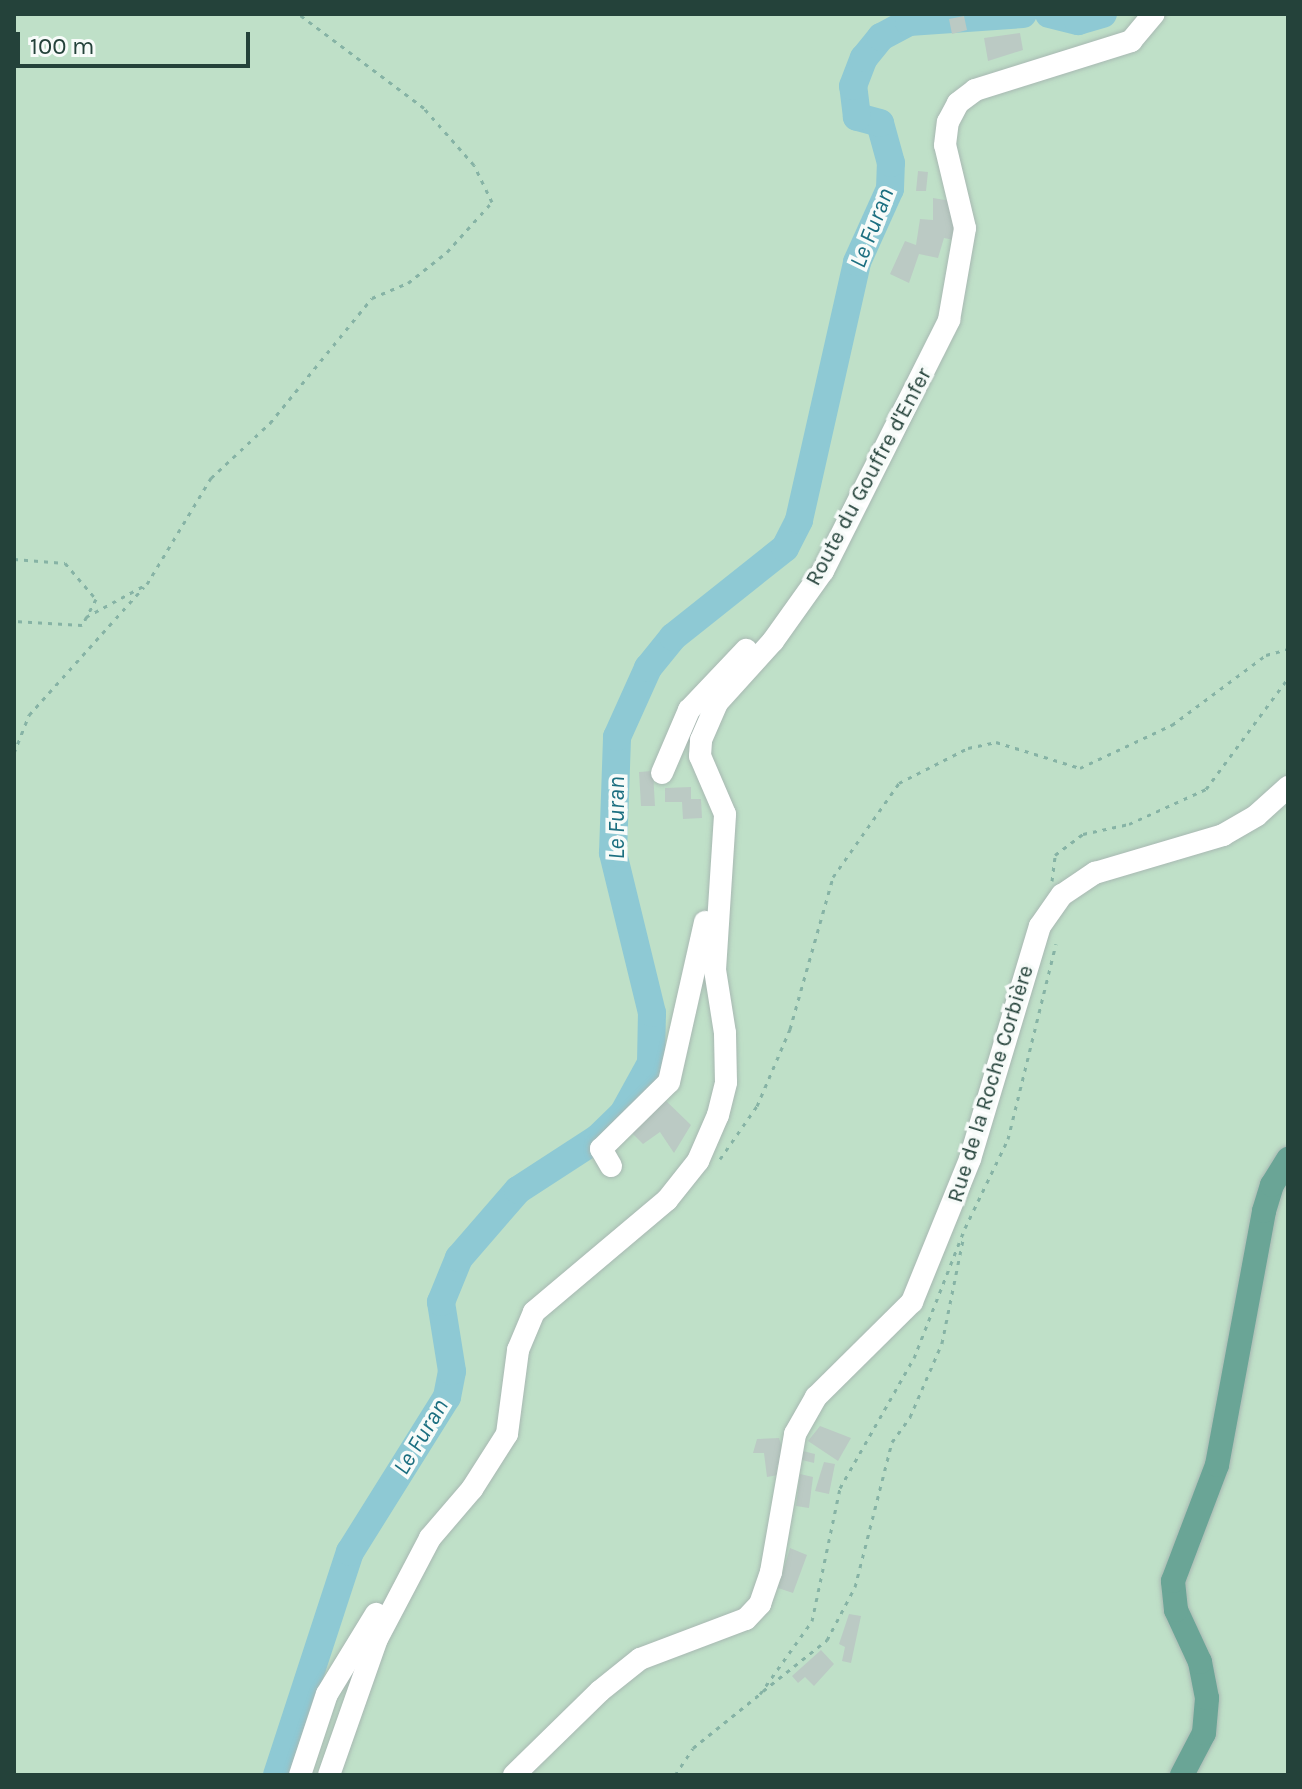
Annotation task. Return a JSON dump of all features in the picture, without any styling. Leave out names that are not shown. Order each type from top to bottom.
[{"type":"main road","points":[[1182,1775],[1204,1733],[1207,1698],[1200,1662],[1176,1610],[1173,1581],[1217,1465],[1264,1211],[1288,1159]]},
{"type":"street","name":"Route du Gouffre d'Enfer","points":[[329,1775],[377,1639],[428,1542],[472,1489],[507,1434],[514,1407],[518,1350],[534,1312],[667,1200],[698,1161],[726,1082],[725,1033],[715,970],[725,814],[700,756],[701,740],[717,703],[800,605],[823,571],[861,487],[903,420],[949,320],[965,228],[945,145],[948,122],[958,103],[975,90],[1131,41],[1154,14]]},
{"type":"street","points":[[662,773],[689,710],[705,689],[800,605]]},
{"type":"street","name":"Rue de la Roche Corbière","points":[[514,1775],[600,1691],[640,1659],[746,1619],[760,1604],[771,1572],[795,1434],[816,1397],[912,1302],[970,1159],[1040,926],[1062,895],[1095,873],[1223,835],[1257,815],[1288,787]]},
{"type":"street","points":[[611,1166],[601,1149],[669,1082],[710,891],[720,872]]},
{"type":"street","points":[[300,1775],[327,1694],[404,1565],[428,1542]]},
{"type":"path","points":[[14,753],[29,715],[147,584],[211,478],[270,423],[372,298],[408,283],[447,252],[492,202],[474,165],[424,108],[299,14]]},
{"type":"path","points":[[14,559],[65,563],[96,599],[82,625],[14,621]]},
{"type":"path","points":[[86,617],[147,584]]},
{"type":"path","points":[[714,1167],[770,1080],[790,1029],[833,877],[899,783],[968,748],[996,742],[1080,768],[1172,725],[1266,655],[1288,649]]},
{"type":"path","points":[[1062,895],[1050,879],[1055,855],[1083,834],[1129,824],[1206,789],[1288,678]]},
{"type":"path","points":[[675,1775],[693,1748],[827,1640],[855,1587],[892,1442],[910,1417],[942,1343],[965,1228]]},
{"type":"path","points":[[760,1694],[812,1621]]},
{"type":"green space","points":[[14,14],[1288,14],[1288,1775],[14,1775]]},
{"type":"building","points":[[964,16],[967,30],[952,34],[949,19]]},
{"type":"building","points":[[1020,33],[1023,50],[988,61],[984,38]]},
{"type":"building","points":[[918,171],[928,172],[926,191],[916,191]]},
{"type":"building","points":[[933,198],[951,201],[957,221],[954,240],[944,238],[938,258],[919,254],[909,283],[890,274],[905,241],[916,245],[920,219],[933,220]]},
{"type":"building","points":[[653,771],[655,806],[641,806],[639,772]]},
{"type":"building","points":[[691,787],[691,799],[701,799],[702,818],[683,819],[682,802],[665,802],[665,788]]},
{"type":"building","points":[[663,1098],[691,1125],[674,1153],[660,1132],[643,1144],[631,1132]]},
{"type":"building","points":[[820,1426],[851,1438],[838,1461],[808,1441]]},
{"type":"building","points":[[779,1438],[787,1464],[777,1465],[778,1475],[767,1477],[764,1453],[753,1453],[757,1439]]},
{"type":"building","points":[[803,1451],[815,1454],[814,1463],[802,1460]]},
{"type":"building","points":[[824,1462],[835,1464],[829,1494],[815,1491]]},
{"type":"building","points":[[800,1474],[813,1477],[809,1508],[796,1506]]},
{"type":"building","points":[[790,1548],[807,1555],[793,1593],[778,1588]]},
{"type":"building","points":[[849,1614],[861,1616],[851,1663],[842,1661],[845,1647],[839,1644]]},
{"type":"building","points":[[821,1650],[834,1664],[814,1686],[805,1677],[798,1683],[792,1676]]},
{"type":"waterway","name":"Le Furan","points":[[277,1775],[350,1552],[447,1397],[452,1371],[441,1302],[459,1258],[518,1190],[598,1138],[623,1114],[651,1063],[652,1013],[613,853],[617,737],[648,668],[673,637],[785,548],[799,520],[857,262],[890,189],[891,163],[880,123],[857,117],[853,86],[864,58],[881,37],[909,22],[1023,14]]},
{"type":"waterway","name":"Le Furan","points":[[1049,14],[1078,21],[1103,14]]}]
